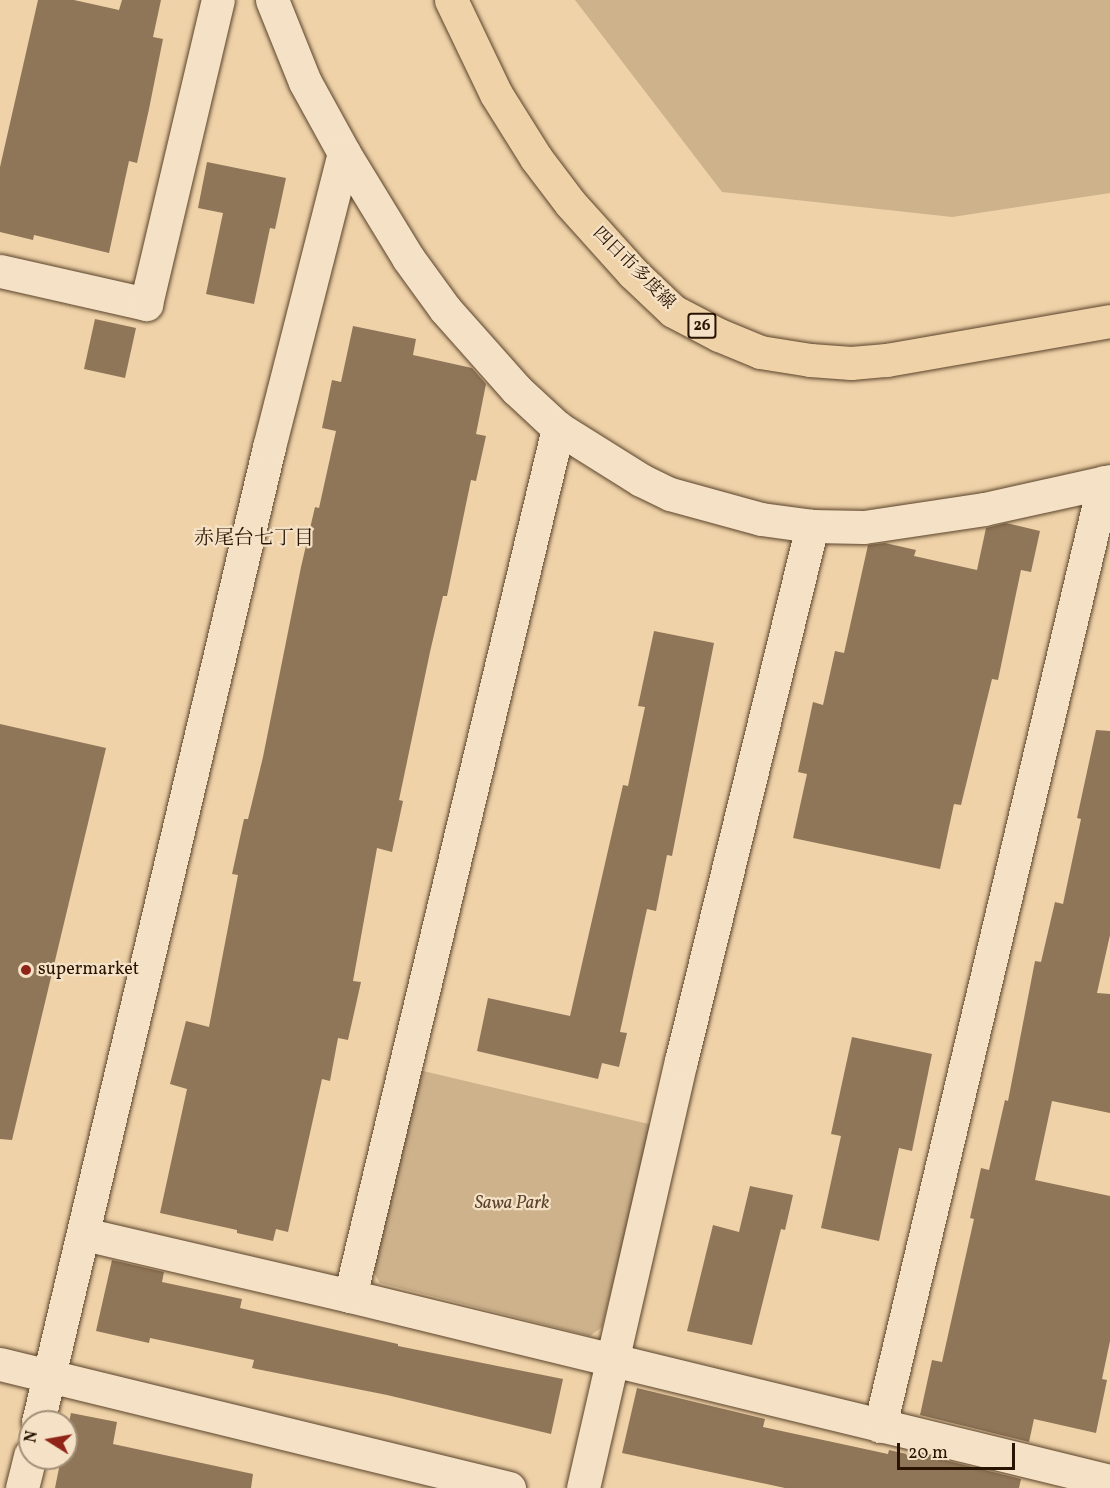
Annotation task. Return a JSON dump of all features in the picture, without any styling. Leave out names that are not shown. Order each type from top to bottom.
[{"type":"main road","name":"四日市多度線","points":[[451,0],[496,94],[536,158],[570,203],[633,273],[673,312],[719,335],[760,352],[810,360],[851,363],[887,360],[1110,321]]},
{"type":"street","points":[[0,271],[146,304],[218,0]]},
{"type":"street","points":[[272,0],[305,82],[344,153],[408,258],[445,309],[517,390],[558,428],[642,480],[670,494],[761,519],[812,526],[864,527],[984,509],[1107,482],[880,1426]]},
{"type":"street","points":[[41,1410],[269,447],[344,153]]},
{"type":"street","points":[[350,1296],[558,428]]},
{"type":"street","points":[[583,1488],[679,1071],[812,526]]},
{"type":"street","points":[[84,1234],[350,1296],[613,1362],[1110,1481]]},
{"type":"street","points":[[0,1364],[509,1488]]},
{"type":"street","points":[[22,1488],[26,1470]]},
{"type":"green space","points":[[575,0],[1110,0],[1110,193],[952,217],[722,192]]},
{"type":"green space","name":"Sawa Park","points":[[419,1070],[653,1125],[602,1327],[590,1336],[380,1283],[373,1271]]},
{"type":"building","points":[[38,0],[74,0],[119,10],[122,0],[161,0],[153,37],[163,39],[149,109],[137,163],[129,161],[109,253],[34,235],[33,240],[0,232],[0,167]]},
{"type":"building","points":[[207,162],[286,178],[275,229],[270,228],[254,304],[206,294],[223,213],[198,208]]},
{"type":"building","points":[[95,319],[136,328],[125,378],[84,369]]},
{"type":"building","points":[[353,326],[416,339],[413,355],[472,368],[486,384],[476,434],[486,436],[476,481],[471,480],[447,596],[443,596],[430,652],[399,800],[403,801],[392,852],[377,848],[353,981],[361,982],[348,1040],[338,1038],[330,1081],[322,1079],[288,1232],[276,1229],[273,1241],[237,1233],[237,1230],[160,1213],[187,1089],[170,1084],[186,1021],[209,1027],[238,875],[232,874],[244,819],[248,819],[263,757],[301,567],[315,507],[319,508],[336,431],[322,428],[332,380],[341,382]]},
{"type":"building","points":[[1006,523],[1040,531],[1031,572],[1021,570],[998,680],[992,679],[961,805],[954,804],[940,869],[793,838],[807,774],[798,772],[813,702],[823,705],[835,651],[844,653],[868,545],[885,543],[916,550],[914,556],[977,570],[986,528]]},
{"type":"building","points":[[654,631],[714,643],[672,856],[667,855],[656,911],[647,909],[620,1032],[627,1033],[619,1067],[602,1063],[598,1079],[477,1051],[488,998],[570,1016],[623,785],[628,786],[645,707],[638,706]]},
{"type":"building","name":"supermarket","points":[[0,724],[106,748],[12,1140],[0,1139]]},
{"type":"building","points":[[1096,730],[1110,731],[1110,935],[1097,993],[1110,994],[1110,1113],[1052,1101],[1035,1180],[1110,1196],[1110,1341],[1102,1379],[1107,1380],[1096,1433],[1034,1419],[1029,1442],[920,1415],[932,1360],[942,1362],[974,1219],[970,1218],[981,1168],[989,1170],[1005,1100],[1008,1101],[1035,961],[1041,962],[1055,902],[1063,904],[1081,819],[1077,818]]},
{"type":"building","points":[[852,1037],[932,1054],[912,1151],[899,1148],[879,1241],[821,1228],[841,1136],[831,1134]]},
{"type":"building","points":[[750,1186],[793,1195],[785,1230],[781,1229],[752,1345],[687,1331],[713,1225],[739,1232]]},
{"type":"building","points":[[112,1260],[164,1272],[162,1282],[242,1299],[240,1308],[398,1344],[398,1346],[563,1379],[551,1434],[387,1395],[252,1368],[254,1360],[150,1338],[149,1343],[96,1331]]},
{"type":"building","points":[[637,1388],[765,1419],[763,1427],[888,1454],[889,1450],[911,1455],[912,1452],[1021,1479],[1019,1488],[785,1488],[622,1453]]},
{"type":"building","points":[[78,1414],[117,1422],[113,1444],[253,1474],[251,1488],[55,1488],[59,1470],[78,1470]]},
{"type":"place","name":"supermarket","points":[[26,970]]},
{"type":"district","name":"赤尾台七丁目","points":[[254,539]]}]
